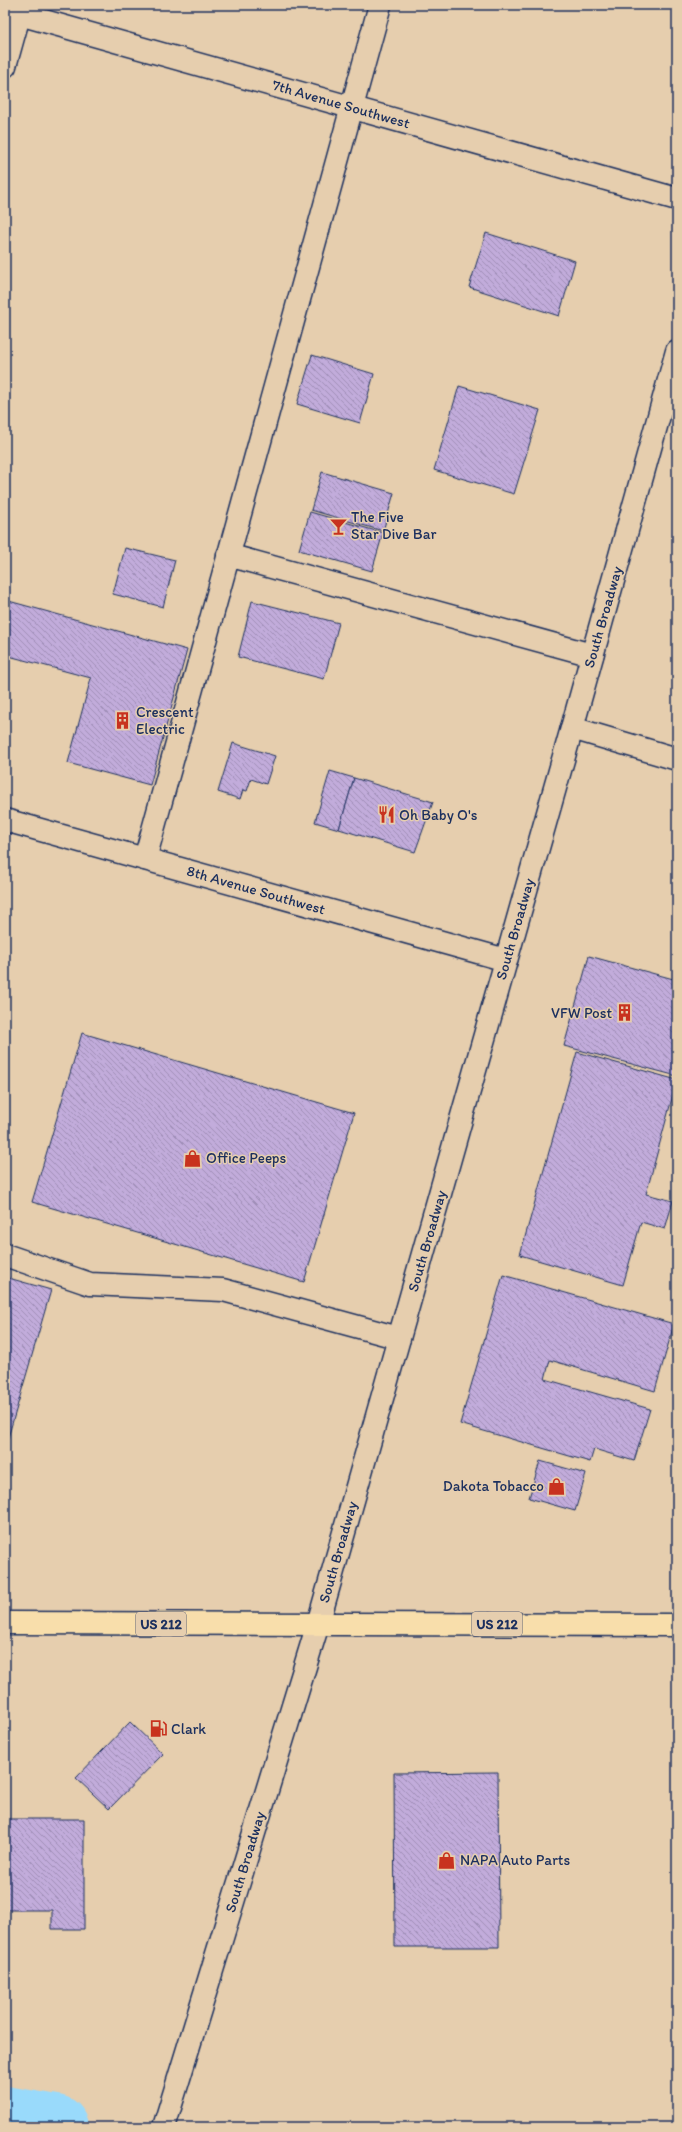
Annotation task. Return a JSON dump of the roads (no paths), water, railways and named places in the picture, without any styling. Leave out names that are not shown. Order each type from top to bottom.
[{"type":"main road","name":"US 212","points":[[5,1623],[677,1625]]},
{"type":"street","points":[[144,859],[380,5]]},
{"type":"street","points":[[5,66],[16,9]]},
{"type":"street","name":"7th Avenue Southwest","points":[[16,9],[351,107],[677,199]]},
{"type":"street","name":"South Broadway","points":[[164,2127],[318,1624],[572,728],[677,351]]},
{"type":"street","points":[[228,555],[592,655]]},
{"type":"street","points":[[572,728],[677,759]]},
{"type":"street","name":"8th Avenue Southwest","points":[[5,820],[506,960]]},
{"type":"street","points":[[5,1255],[90,1284],[223,1290],[399,1338]]},
{"type":"waterway","points":[[5,2118],[56,2127]]},
{"type":"place","name":"The Five Star Dive Bar","points":[[338,526]]},
{"type":"place","name":"Crescent Electric","points":[[123,721]]},
{"type":"place","name":"Oh Baby O's","points":[[386,815]]},
{"type":"place","name":"VFW Post","points":[[625,1013]]},
{"type":"place","name":"Office Peeps","points":[[193,1158]]},
{"type":"place","name":"Dakota Tobacco","points":[[557,1486]]},
{"type":"place","name":"Clark","points":[[158,1729]]},
{"type":"place","name":"NAPA Auto Parts","points":[[447,1860]]}]
